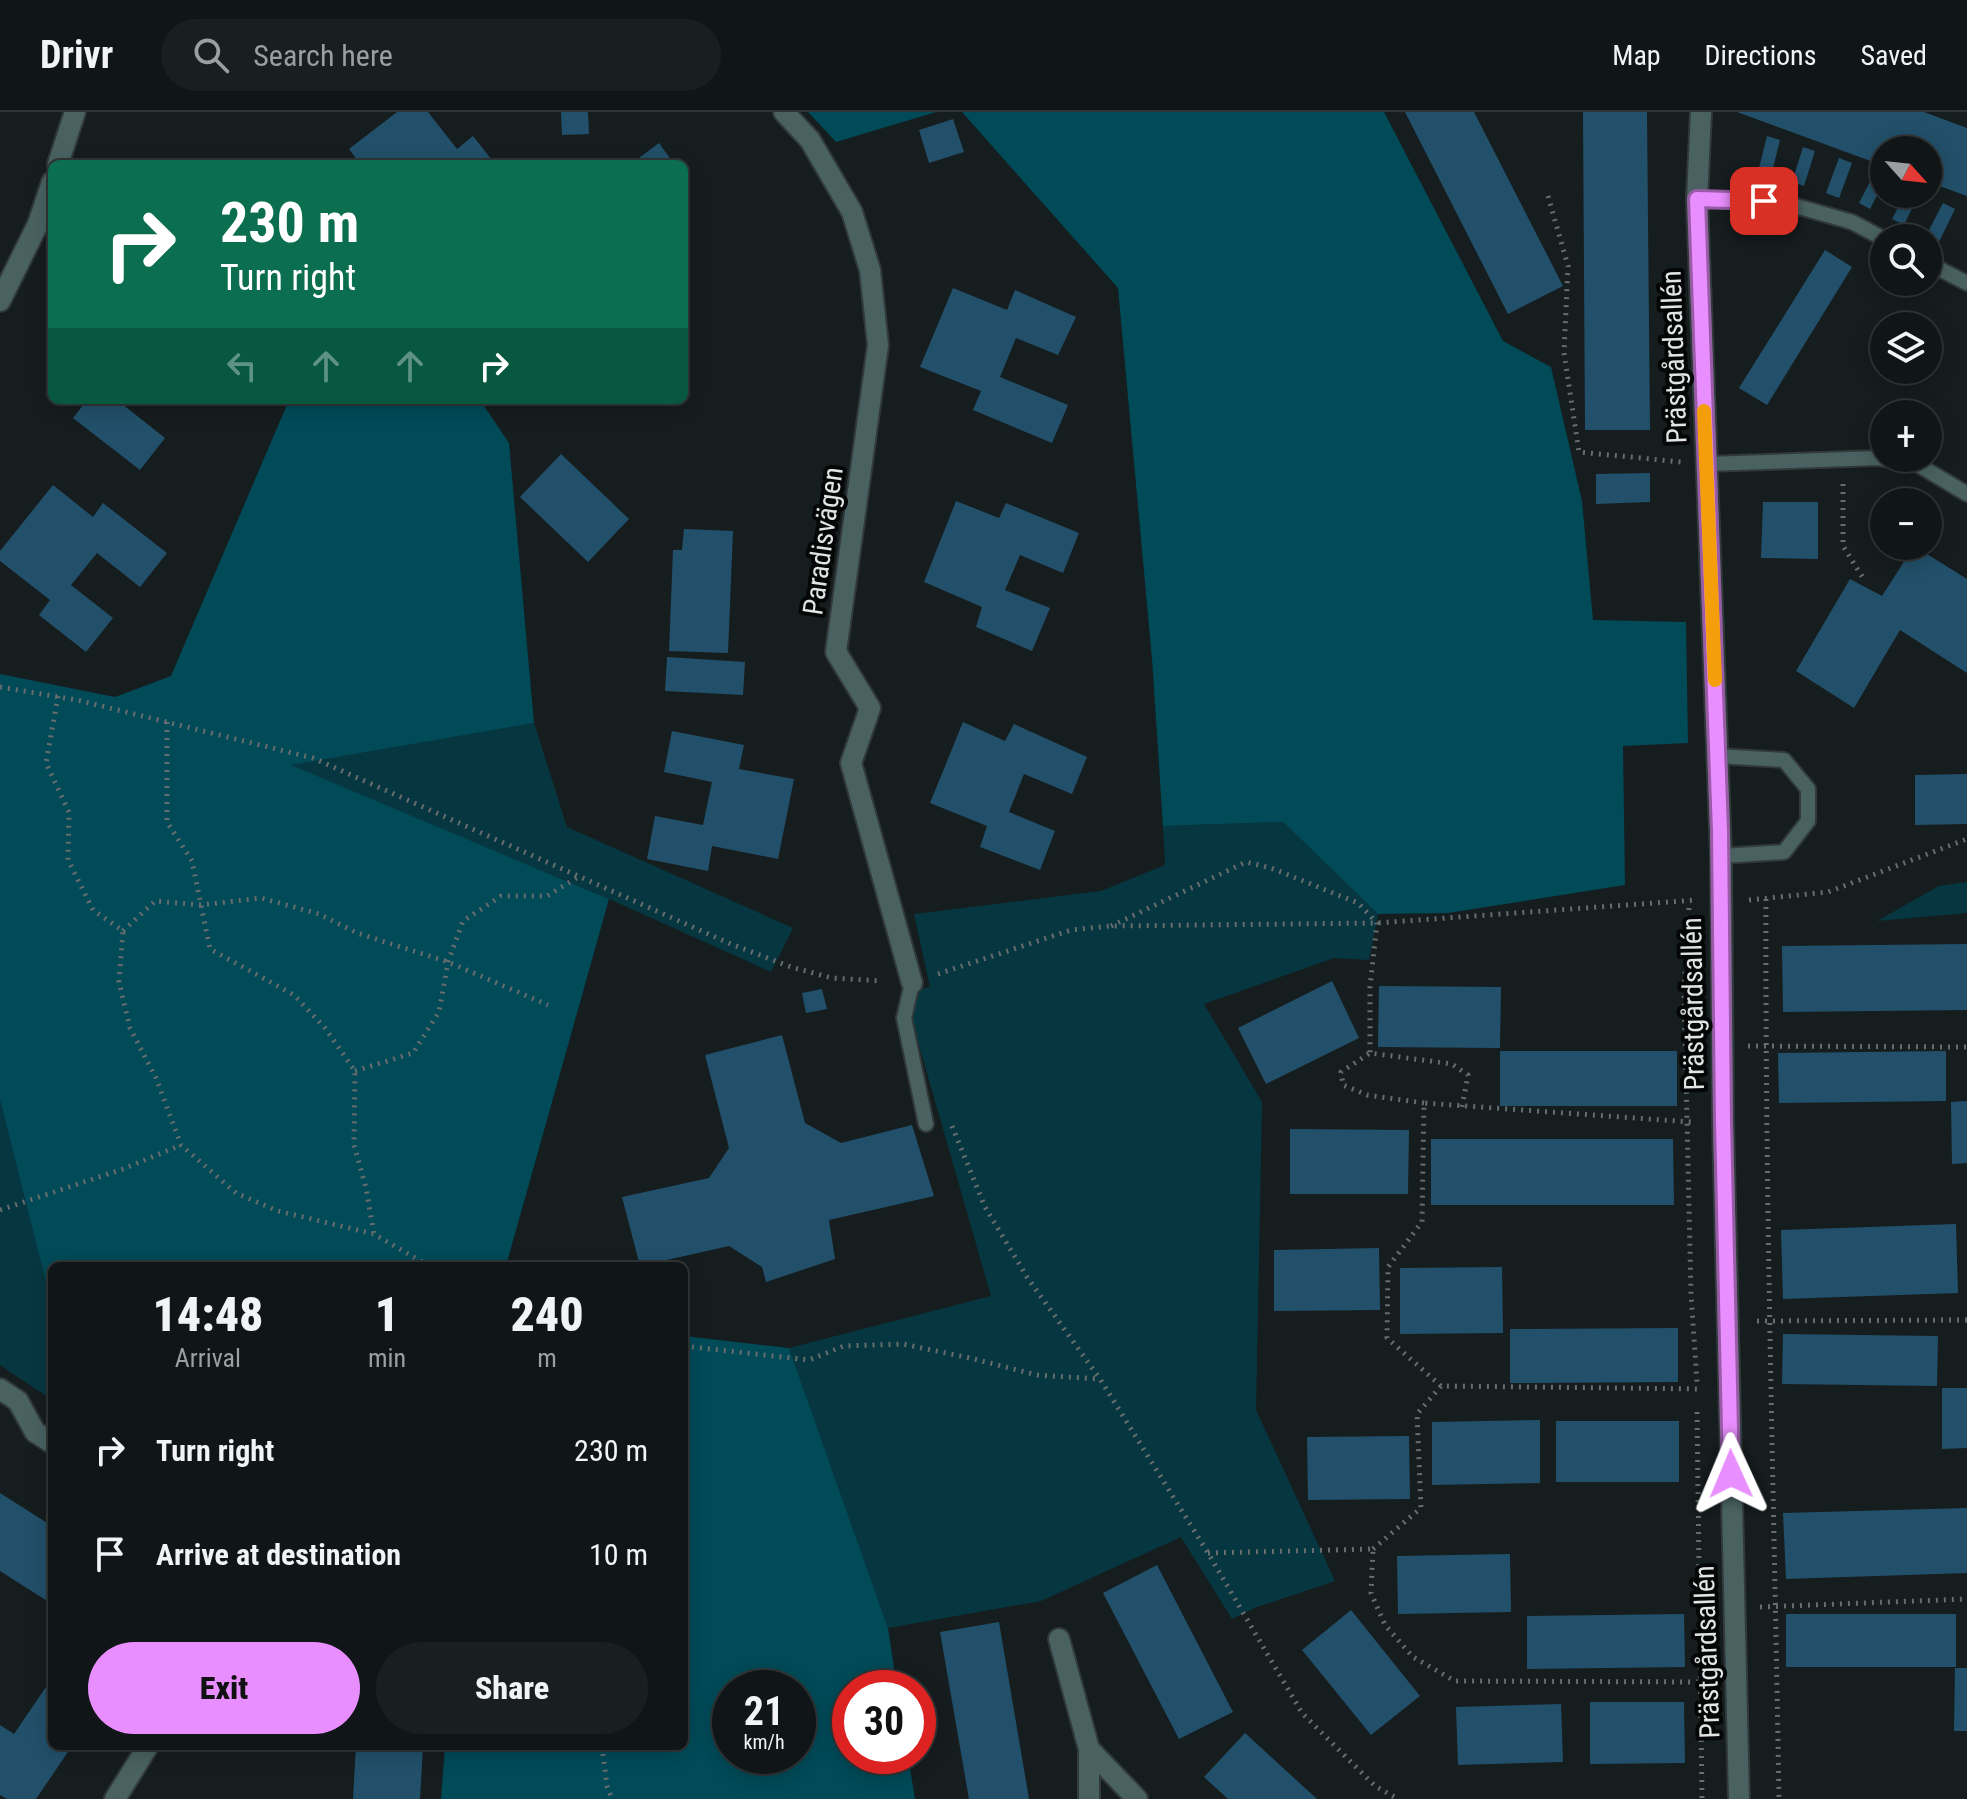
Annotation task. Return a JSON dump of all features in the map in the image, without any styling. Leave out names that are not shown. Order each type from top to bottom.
[{"type":"street","points":[[59,160],[75,112]]},
{"type":"street","name":"Paradisvägen","points":[[784,112],[810,140],[852,212],[870,270],[878,345],[836,652],[870,708],[851,763],[912,983]]},
{"type":"street","name":"Prästgårdsallén","points":[[1701,112],[1697,199],[1721,856],[1723,1122],[1739,1799]]},
{"type":"street","points":[[0,301],[38,224],[48,194]]},
{"type":"street","points":[[0,1389],[18,1401],[35,1432],[48,1440]]},
{"type":"street","points":[[1059,1639],[1089,1749],[1089,1799]]},
{"type":"street","points":[[1089,1749],[1137,1799]]},
{"type":"street","points":[[115,1799],[146,1750]]},
{"type":"lane","points":[[1697,199],[1785,203],[1852,222],[1870,232]]},
{"type":"lane","points":[[1942,270],[1967,283]]},
{"type":"lane","points":[[1706,464],[1877,458],[1915,463],[1967,494]]},
{"type":"lane","points":[[1718,756],[1784,760],[1808,789],[1808,821],[1784,852],[1721,856]]},
{"type":"lane","points":[[912,983],[904,1018],[926,1124]]},
{"type":"path","points":[[1548,196],[1568,266],[1564,353],[1579,452],[1706,464]]},
{"type":"path","points":[[1842,459],[1843,546],[1863,578]]},
{"type":"path","points":[[0,687],[58,696],[313,758],[731,944],[791,967],[832,978],[912,983],[1071,930],[1110,926],[1377,923],[1690,899],[1766,899],[1828,892],[1967,839]]},
{"type":"path","points":[[58,696],[46,763],[69,812],[68,860],[93,910],[123,931]]},
{"type":"path","points":[[167,722],[167,822],[192,861],[210,949],[294,995],[325,1028],[355,1071],[354,1145],[374,1234]]},
{"type":"path","points":[[1110,926],[1246,862],[1271,868],[1358,903],[1377,923],[1370,987],[1370,1053]]},
{"type":"path","points":[[355,1071],[413,1053],[439,1012],[448,962],[463,921],[501,896],[547,896],[579,876]]},
{"type":"path","points":[[423,1262],[374,1234],[278,1211],[236,1193],[181,1145],[156,1078],[130,1028],[119,982],[123,931],[155,901],[201,905],[261,898],[319,914],[357,933],[448,962],[548,1005]]},
{"type":"path","points":[[1690,899],[1684,990],[1691,1294],[1697,1389],[1702,1799]]},
{"type":"path","points":[[1766,899],[1779,1799]]},
{"type":"path","points":[[1722,1047],[1967,1047]]},
{"type":"path","points":[[1462,1107],[1468,1075],[1452,1064],[1370,1053],[1341,1072],[1343,1085],[1367,1095],[1424,1103],[1462,1107],[1688,1122],[1723,1122]]},
{"type":"path","points":[[1424,1103],[1422,1222],[1388,1267],[1387,1338],[1441,1386],[1730,1388]]},
{"type":"path","points":[[951,1124],[992,1218],[1027,1277],[1100,1379],[1302,1713],[1375,1786],[1398,1799]]},
{"type":"path","points":[[0,1210],[97,1179],[181,1145]]},
{"type":"path","points":[[1728,1321],[1967,1320]]},
{"type":"path","points":[[688,1346],[809,1360],[844,1346],[903,1344],[1037,1375],[1100,1379]]},
{"type":"path","points":[[1208,1553],[1373,1549],[1421,1508],[1417,1414],[1441,1386]]},
{"type":"path","points":[[1373,1549],[1371,1593],[1385,1625],[1413,1657],[1455,1681],[1737,1682]]},
{"type":"path","points":[[1735,1608],[1967,1599]]},
{"type":"path","points":[[602,1750],[607,1786],[612,1799]]},
{"type":"shaded area","points":[[808,112],[936,112],[836,142]]},
{"type":"shaded area","points":[[962,112],[1384,112],[1503,341],[1551,367],[1582,501],[1593,620],[1686,622],[1688,743],[1623,746],[1625,885],[1448,913],[1378,914],[1283,822],[1163,826],[1152,659],[1118,288]]},
{"type":"shaded area","points":[[287,404],[483,404],[509,443],[534,723],[291,765],[609,899],[507,1262],[48,1262],[48,1290],[0,1100],[0,674],[115,697],[171,676]]},
{"type":"shaded area","points":[[534,723],[567,827],[793,928],[771,972],[609,899],[290,765]]},
{"type":"shaded area","points":[[1283,822],[1378,914],[1369,960],[1334,958],[1204,1004],[1262,1102],[1256,1410],[1335,1581],[1257,1607],[1232,1619],[1181,1537],[1041,1601],[888,1628],[789,1348],[991,1296],[904,993],[930,987],[914,914],[1101,891],[1165,865],[1163,826]]},
{"type":"shaded area","points":[[1967,882],[1967,913],[1877,921],[1939,886]]},
{"type":"shaded area","points":[[0,1100],[48,1290],[48,1397],[0,1365]]},
{"type":"shaded area","points":[[688,1336],[789,1348],[888,1628],[894,1670],[832,1670],[832,1774],[911,1774],[915,1799],[441,1799],[445,1750],[688,1750]]},
{"type":"building","points":[[397,112],[428,112],[457,149],[473,136],[492,160],[357,160],[349,149]]},
{"type":"building","points":[[561,112],[588,112],[589,134],[562,135]]},
{"type":"building","points":[[1405,112],[1474,112],[1563,286],[1508,314]]},
{"type":"building","points":[[1583,112],[1647,112],[1650,430],[1585,430]]},
{"type":"building","points":[[1737,112],[1924,112],[1967,128],[1967,196],[1942,187],[1942,136],[1870,136],[1870,161]]},
{"type":"building","points":[[953,119],[964,152],[929,163],[919,130]]},
{"type":"building","points":[[1767,136],[1780,140],[1771,176],[1758,172]]},
{"type":"building","points":[[659,143],[671,160],[636,160]]},
{"type":"building","points":[[1803,147],[1815,151],[1804,186],[1792,182]]},
{"type":"building","points":[[1839,158],[1852,163],[1839,198],[1826,193]]},
{"type":"building","points":[[1870,182],[1870,209],[1859,203]]},
{"type":"building","points":[[1942,205],[1955,209],[1942,236],[1942,224],[1932,224]]},
{"type":"building","points":[[1898,208],[1912,208],[1904,224],[1892,219]]},
{"type":"building","points":[[1825,250],[1852,267],[1767,405],[1739,388]]},
{"type":"building","points":[[953,288],[1007,310],[1015,290],[1076,317],[1058,355],[1016,338],[1000,377],[1068,405],[1052,443],[973,410],[981,391],[920,367]]},
{"type":"building","points":[[84,404],[122,404],[165,438],[140,470],[73,418]]},
{"type":"building","points":[[561,454],[629,519],[588,562],[520,497]]},
{"type":"building","points":[[1650,473],[1650,502],[1596,504],[1596,474]]},
{"type":"building","points":[[53,485],[93,517],[103,503],[167,553],[140,587],[97,553],[71,585],[113,618],[86,652],[39,615],[50,600],[0,561],[0,551]]},
{"type":"building","points":[[956,501],[999,518],[1006,503],[1079,533],[1063,573],[1020,555],[1005,590],[1050,608],[1032,651],[976,627],[982,607],[924,582]]},
{"type":"building","points":[[1763,502],[1818,502],[1818,559],[1761,558]]},
{"type":"building","points":[[684,529],[733,531],[728,653],[669,651],[673,550],[682,550]]},
{"type":"building","points":[[1905,560],[1936,560],[1967,579],[1967,673],[1900,630],[1854,708],[1796,671],[1850,579],[1882,596]]},
{"type":"building","points":[[667,657],[745,662],[743,695],[665,691]]},
{"type":"building","points":[[963,722],[1005,741],[1014,724],[1087,757],[1072,794],[1024,774],[1009,812],[1055,831],[1040,870],[980,847],[987,826],[930,803]]},
{"type":"building","points":[[672,731],[744,745],[739,769],[794,779],[778,859],[712,846],[708,871],[647,859],[655,816],[703,825],[712,782],[664,772]]},
{"type":"building","points":[[1967,774],[1967,824],[1915,825],[1915,775]]},
{"type":"building","points":[[1967,944],[1967,1010],[1783,1012],[1782,946]]},
{"type":"building","points":[[1332,981],[1359,1038],[1266,1084],[1238,1028]]},
{"type":"building","points":[[1379,986],[1501,987],[1500,1048],[1378,1047]]},
{"type":"building","points":[[822,989],[827,1009],[806,1013],[802,993]]},
{"type":"building","points":[[782,1035],[805,1123],[841,1143],[912,1125],[934,1196],[829,1220],[835,1259],[766,1282],[762,1267],[729,1246],[658,1262],[639,1262],[622,1197],[709,1178],[729,1148],[705,1055]]},
{"type":"building","points":[[1500,1051],[1677,1051],[1677,1106],[1500,1106]]},
{"type":"building","points":[[1946,1051],[1946,1101],[1779,1103],[1778,1053]]},
{"type":"building","points":[[1967,1101],[1967,1163],[1952,1164],[1951,1102]]},
{"type":"building","points":[[1290,1129],[1409,1130],[1408,1194],[1290,1194]]},
{"type":"building","points":[[1431,1139],[1673,1139],[1674,1205],[1431,1205]]},
{"type":"building","points":[[1956,1224],[1958,1293],[1783,1299],[1781,1230]]},
{"type":"building","points":[[1379,1248],[1380,1310],[1274,1311],[1274,1250]]},
{"type":"building","points":[[1502,1267],[1503,1333],[1400,1334],[1400,1268]]},
{"type":"building","points":[[1678,1328],[1678,1382],[1510,1383],[1510,1329]]},
{"type":"building","points":[[1783,1334],[1938,1336],[1937,1386],[1782,1384]]},
{"type":"building","points":[[1942,1388],[1967,1388],[1967,1448],[1942,1449]]},
{"type":"building","points":[[1540,1420],[1540,1483],[1432,1485],[1432,1422]]},
{"type":"building","points":[[1556,1421],[1679,1421],[1679,1482],[1556,1482]]},
{"type":"building","points":[[1409,1436],[1410,1499],[1308,1500],[1307,1437]]},
{"type":"building","points":[[0,1493],[48,1523],[48,1601],[0,1571]]},
{"type":"building","points":[[1967,1508],[1967,1573],[1786,1579],[1783,1513]]},
{"type":"building","points":[[1510,1554],[1511,1612],[1398,1614],[1397,1556]]},
{"type":"building","points":[[1157,1565],[1233,1712],[1179,1739],[1103,1593]]},
{"type":"building","points":[[1351,1610],[1420,1696],[1371,1735],[1302,1650]]},
{"type":"building","points":[[1684,1614],[1685,1667],[1527,1669],[1527,1616]]},
{"type":"building","points":[[1786,1614],[1956,1614],[1956,1667],[1786,1667]]},
{"type":"building","points":[[999,1622],[1029,1799],[969,1799],[940,1632]]},
{"type":"building","points":[[1955,1668],[1967,1668],[1967,1731],[1954,1731]]},
{"type":"building","points":[[48,1684],[48,1750],[69,1750],[36,1799],[7,1799],[0,1795],[0,1725],[14,1734]]},
{"type":"building","points":[[1590,1702],[1684,1702],[1685,1763],[1590,1764]]},
{"type":"building","points":[[1561,1704],[1563,1762],[1458,1765],[1456,1707]]},
{"type":"building","points":[[1245,1733],[1317,1799],[1228,1799],[1204,1777]]},
{"type":"building","points":[[356,1750],[423,1750],[420,1799],[353,1799]]},
{"type":"slow traffic","points":[[1704,411],[1715,680]]},
{"type":"route","points":[[1731,1474],[1721,856],[1697,199],[1764,201]]}]
